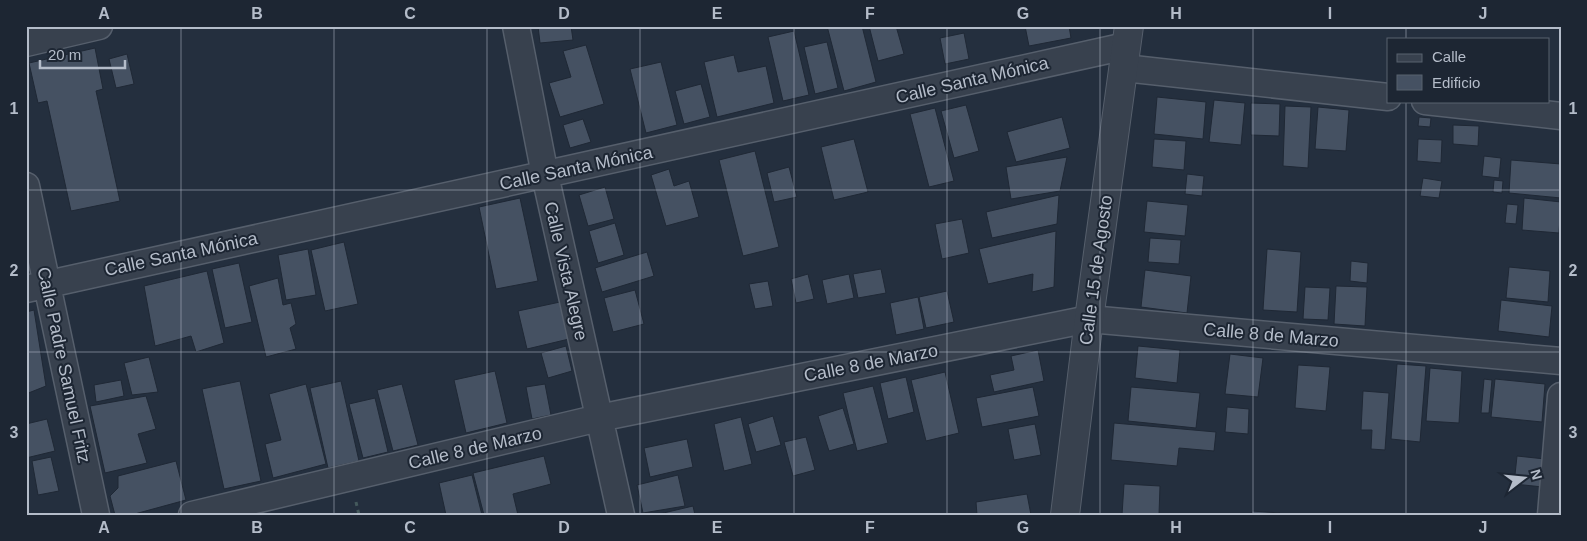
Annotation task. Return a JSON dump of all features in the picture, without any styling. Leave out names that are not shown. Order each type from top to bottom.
[{"type":"street","points":[[26,44],[99,26]]},
{"type":"street","name":"Calle Vista Alegre","points":[[516,26],[545,175],[621,515]]},
{"type":"street","name":"Calle Santa Mónica","points":[[37,286],[1127,47],[1387,97]]},
{"type":"street","name":"Calle 15 de Agosto","points":[[1065,515],[1089,319],[1127,47]]},
{"type":"street","points":[[1434,102],[1561,116]]},
{"type":"street","name":"Calle Padre Samuel Fritz","points":[[26,186],[37,286],[96,515]]},
{"type":"street","name":"Calle 8 de Marzo","points":[[192,515],[599,418],[1089,319],[1561,361]]},
{"type":"street","points":[[1551,515],[1561,396]]},
{"type":"building","points":[[538,26],[571,26],[573,40],[540,43]]},
{"type":"building","points":[[827,26],[862,26],[876,82],[844,91]]},
{"type":"building","points":[[869,26],[896,26],[904,54],[878,61]]},
{"type":"building","points":[[1025,26],[1069,26],[1071,38],[1029,46]]},
{"type":"building","points":[[794,31],[809,95],[783,101],[768,37]]},
{"type":"building","points":[[964,33],[969,59],[945,64],[940,38]]},
{"type":"building","points":[[827,42],[838,88],[815,94],[804,47]]},
{"type":"building","points":[[586,45],[604,104],[560,117],[549,83],[571,77],[563,51]]},
{"type":"building","points":[[95,48],[103,89],[96,91],[120,201],[71,211],[47,101],[38,103],[29,63]]},
{"type":"building","points":[[127,54],[134,84],[116,88],[109,59]]},
{"type":"building","points":[[734,55],[738,72],[766,66],[774,103],[717,117],[704,62]]},
{"type":"building","points":[[661,62],[677,125],[646,133],[630,69]]},
{"type":"building","points":[[701,84],[710,117],[684,124],[675,91]]},
{"type":"building","points":[[1157,97],[1206,102],[1203,139],[1154,134]]},
{"type":"building","points":[[1214,100],[1245,103],[1241,145],[1209,142]]},
{"type":"building","points":[[1251,103],[1280,104],[1279,136],[1251,135]]},
{"type":"building","points":[[966,105],[979,151],[954,158],[941,111]]},
{"type":"building","points":[[1285,106],[1311,107],[1308,168],[1283,166]]},
{"type":"building","points":[[1318,107],[1349,110],[1346,151],[1315,149]]},
{"type":"building","points":[[935,108],[954,181],[929,187],[910,114]]},
{"type":"building","points":[[1062,117],[1070,148],[1016,162],[1007,132]]},
{"type":"building","points":[[1419,117],[1431,118],[1430,127],[1418,126]]},
{"type":"building","points":[[583,119],[591,142],[570,148],[563,125]]},
{"type":"building","points":[[1453,125],[1479,126],[1478,146],[1453,144]]},
{"type":"building","points":[[854,139],[868,192],[834,200],[821,147]]},
{"type":"building","points":[[1154,139],[1186,141],[1184,170],[1152,167]]},
{"type":"building","points":[[1418,139],[1442,140],[1441,163],[1417,161]]},
{"type":"building","points":[[755,151],[779,247],[743,256],[719,160]]},
{"type":"building","points":[[1484,156],[1501,158],[1499,178],[1482,176]]},
{"type":"building","points":[[1067,157],[1060,191],[1011,199],[1006,167]]},
{"type":"building","points":[[1511,160],[1561,164],[1561,198],[1509,193]]},
{"type":"building","points":[[789,167],[797,197],[774,202],[767,173]]},
{"type":"building","points":[[669,169],[674,186],[689,181],[699,217],[666,226],[651,175]]},
{"type":"building","points":[[1187,174],[1204,176],[1202,196],[1185,194]]},
{"type":"building","points":[[1423,178],[1442,181],[1439,198],[1420,196]]},
{"type":"building","points":[[1494,180],[1503,181],[1502,193],[1493,192]]},
{"type":"building","points":[[605,187],[614,219],[588,226],[579,195]]},
{"type":"building","points":[[1059,195],[1057,224],[992,238],[986,212]]},
{"type":"building","points":[[520,198],[538,281],[496,289],[479,207]]},
{"type":"building","points":[[1524,198],[1561,202],[1559,233],[1522,230]]},
{"type":"building","points":[[1147,201],[1188,205],[1185,236],[1144,232]]},
{"type":"building","points":[[1507,204],[1518,205],[1516,224],[1505,223]]},
{"type":"building","points":[[962,219],[969,253],[942,259],[935,224]]},
{"type":"building","points":[[615,223],[624,255],[598,263],[589,231]]},
{"type":"building","points":[[1056,231],[1054,287],[1032,292],[1033,274],[988,284],[979,249]]},
{"type":"building","points":[[1150,238],[1181,240],[1179,264],[1148,262]]},
{"type":"building","points":[[344,242],[358,304],[325,311],[311,250]]},
{"type":"building","points":[[308,249],[316,295],[286,300],[278,255]]},
{"type":"building","points":[[1267,249],[1301,252],[1297,312],[1263,310]]},
{"type":"building","points":[[647,252],[654,276],[602,292],[595,268]]},
{"type":"building","points":[[1351,261],[1368,263],[1367,283],[1350,281]]},
{"type":"building","points":[[239,263],[252,322],[225,328],[212,269]]},
{"type":"building","points":[[1509,267],[1550,271],[1548,302],[1506,298]]},
{"type":"building","points":[[881,269],[886,293],[858,298],[853,274]]},
{"type":"building","points":[[1145,270],[1191,276],[1187,313],[1141,307]]},
{"type":"building","points":[[207,271],[224,343],[196,352],[191,336],[155,346],[144,286]]},
{"type":"building","points":[[808,274],[814,299],[796,303],[791,279]]},
{"type":"building","points":[[849,274],[854,298],[827,304],[822,280]]},
{"type":"building","points":[[278,278],[283,305],[291,303],[296,324],[290,328],[296,349],[266,357],[249,286]]},
{"type":"building","points":[[768,281],[773,306],[755,309],[749,284]]},
{"type":"building","points":[[1336,286],[1367,287],[1365,326],[1334,324]]},
{"type":"building","points":[[1305,287],[1330,288],[1328,320],[1303,319]]},
{"type":"building","points":[[635,290],[644,324],[613,332],[604,298]]},
{"type":"building","points":[[947,291],[954,322],[926,328],[919,297]]},
{"type":"building","points":[[918,297],[924,329],[896,335],[890,303]]},
{"type":"building","points":[[1501,300],[1552,306],[1549,337],[1498,331]]},
{"type":"building","points":[[560,302],[569,339],[527,349],[518,311]]},
{"type":"building","points":[[34,310],[46,386],[26,394],[26,312]]},
{"type":"building","points":[[566,346],[572,371],[548,378],[541,353]]},
{"type":"building","points":[[1138,346],[1180,350],[1177,383],[1135,378]]},
{"type":"building","points":[[1038,350],[1044,381],[994,392],[990,375],[1014,370],[1011,356]]},
{"type":"building","points":[[1230,354],[1263,358],[1258,397],[1225,394]]},
{"type":"building","points":[[149,357],[158,392],[132,395],[124,363]]},
{"type":"building","points":[[1397,364],[1426,366],[1420,442],[1391,439]]},
{"type":"building","points":[[1298,365],[1330,367],[1326,411],[1295,408]]},
{"type":"building","points":[[1430,368],[1462,371],[1459,423],[1426,421]]},
{"type":"building","points":[[495,371],[507,423],[466,433],[454,380]]},
{"type":"building","points":[[945,372],[959,433],[926,441],[911,380]]},
{"type":"building","points":[[906,377],[914,412],[888,419],[880,383]]},
{"type":"building","points":[[1484,379],[1492,380],[1489,413],[1481,413]]},
{"type":"building","points":[[1495,379],[1545,384],[1542,422],[1491,417]]},
{"type":"building","points":[[121,380],[124,396],[96,402],[94,385]]},
{"type":"building","points":[[240,381],[261,481],[224,489],[202,389]]},
{"type":"building","points":[[341,381],[359,461],[328,468],[310,388]]},
{"type":"building","points":[[306,384],[326,464],[273,478],[265,444],[281,440],[269,394]]},
{"type":"building","points":[[402,384],[418,445],[393,451],[377,390]]},
{"type":"building","points":[[545,384],[551,415],[532,419],[526,387]]},
{"type":"building","points":[[873,386],[888,443],[857,451],[843,393]]},
{"type":"building","points":[[1033,387],[1039,416],[982,427],[976,398]]},
{"type":"building","points":[[1131,387],[1200,393],[1196,428],[1128,421]]},
{"type":"building","points":[[1363,391],[1389,393],[1385,450],[1371,449],[1372,430],[1361,430]]},
{"type":"building","points":[[146,396],[156,429],[138,434],[147,463],[105,473],[90,406]]},
{"type":"building","points":[[375,398],[388,452],[363,458],[349,404]]},
{"type":"building","points":[[1227,407],[1249,409],[1248,434],[1225,432]]},
{"type":"building","points":[[843,408],[854,444],[829,451],[818,416]]},
{"type":"building","points":[[773,416],[781,445],[756,452],[748,424]]},
{"type":"building","points":[[741,417],[752,464],[724,471],[714,424]]},
{"type":"building","points":[[47,419],[55,451],[26,458],[26,424]]},
{"type":"building","points":[[1114,423],[1216,432],[1214,451],[1179,448],[1177,466],[1111,460]]},
{"type":"building","points":[[1035,424],[1041,455],[1014,460],[1008,429]]},
{"type":"building","points":[[806,437],[815,470],[793,476],[784,442]]},
{"type":"building","points":[[687,439],[693,467],[650,477],[644,448]]},
{"type":"building","points":[[544,456],[551,484],[513,494],[518,515],[484,515],[473,473]]},
{"type":"building","points":[[1517,456],[1545,459],[1543,487],[1514,484]]},
{"type":"building","points":[[51,457],[59,491],[38,495],[32,461]]},
{"type":"building","points":[[176,461],[186,500],[131,515],[115,515],[110,496],[118,488],[118,476]]},
{"type":"building","points":[[472,475],[482,515],[446,515],[439,483]]},
{"type":"building","points":[[678,475],[685,506],[643,513],[637,485]]},
{"type":"building","points":[[1124,484],[1160,486],[1159,515],[1122,515]]},
{"type":"building","points":[[1027,494],[1031,515],[977,515],[976,502]]},
{"type":"building","points":[[693,506],[695,515],[655,515]]},
{"type":"building","points":[[1252,511],[1280,513],[1280,515],[1252,515]]}]
